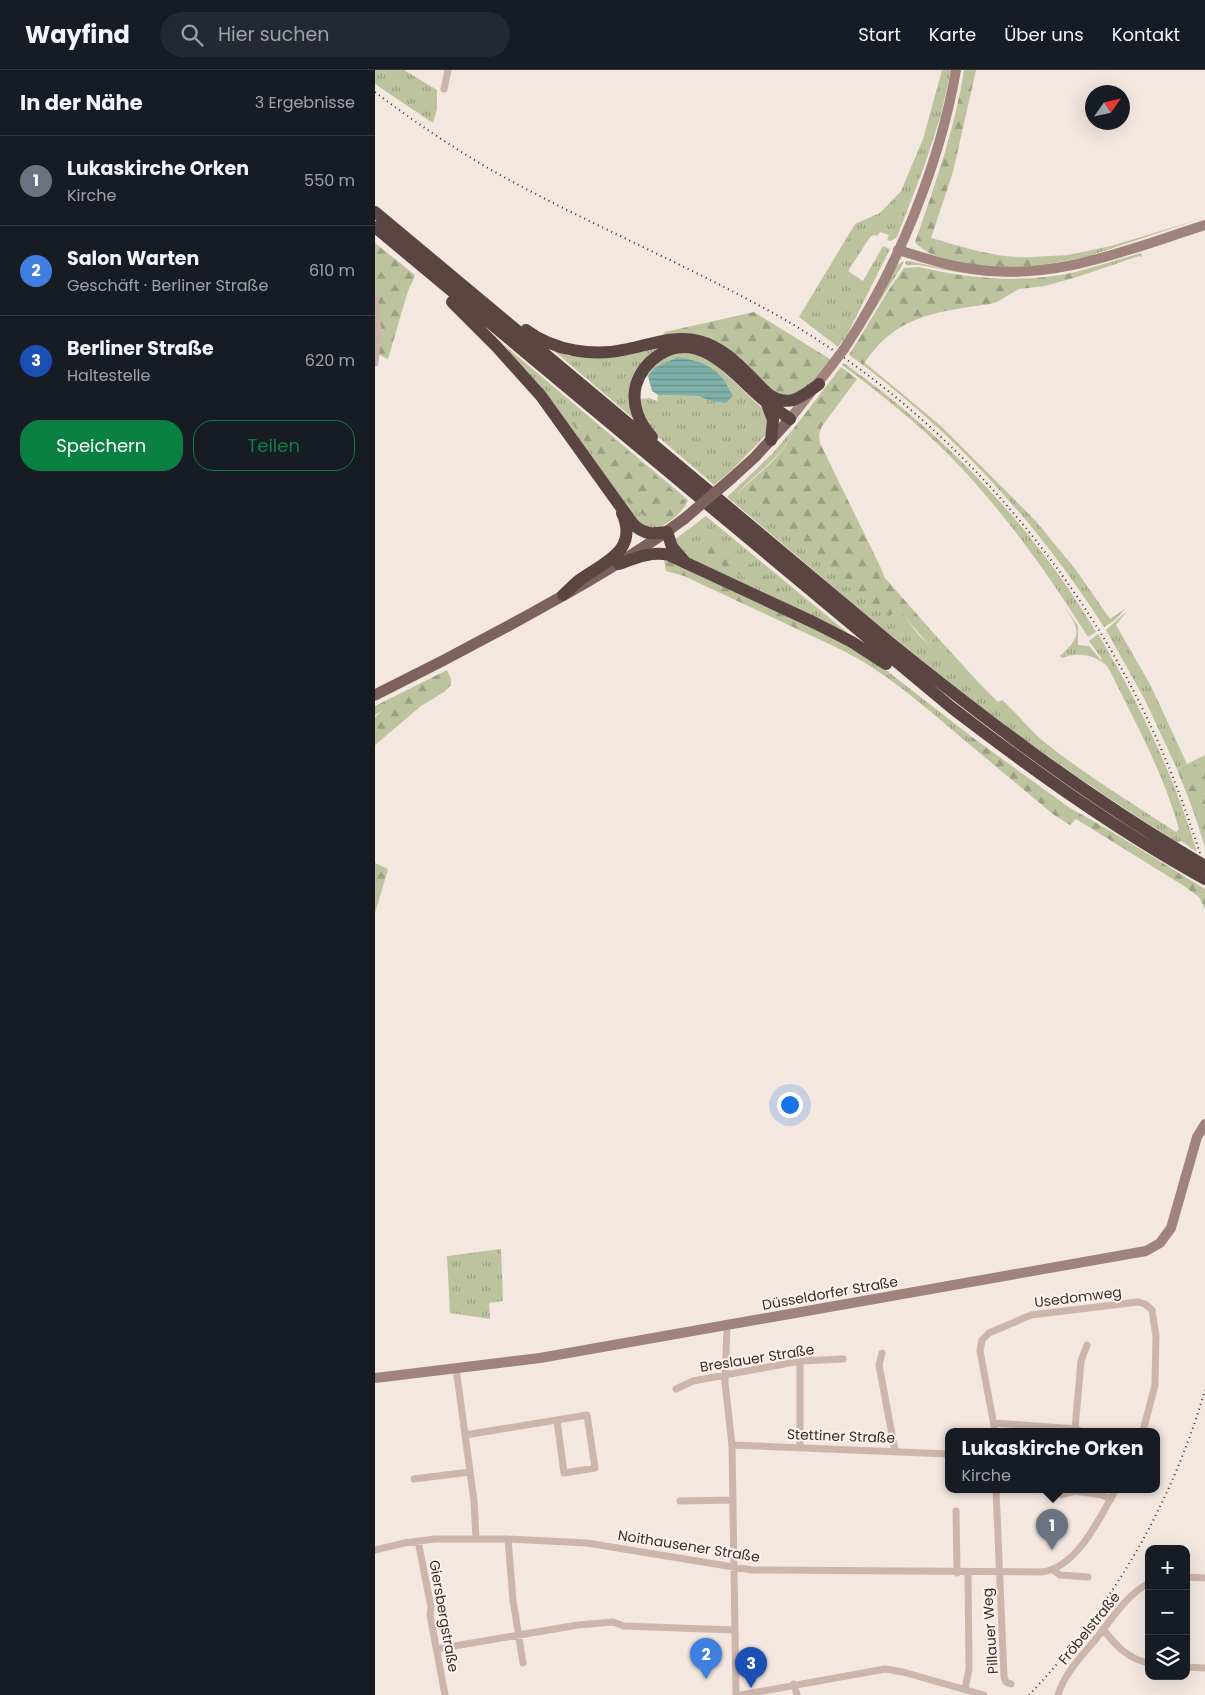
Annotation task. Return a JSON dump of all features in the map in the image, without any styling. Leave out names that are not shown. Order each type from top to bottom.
[{"type":"highway","points":[[375,212],[893,645],[998,729],[1085,791],[1183,853],[1202,873]]},
{"type":"highway","points":[[375,227],[952,708],[1078,801],[1202,873]]},
{"type":"highway","points":[[392,242],[519,370],[559,420],[631,521],[643,532],[651,534],[667,532],[667,537],[672,547],[685,562]]},
{"type":"highway","points":[[483,302],[499,310],[536,337],[572,349],[614,352],[674,339],[703,342],[717,348],[727,355],[768,399],[773,420],[771,440]]},
{"type":"highway","points":[[689,475],[651,436],[638,416],[635,390],[642,371],[650,361],[661,353],[675,348],[701,350],[723,363],[790,419]]},
{"type":"highway","points":[[768,399],[795,399],[819,384]]},
{"type":"highway","points":[[563,596],[581,579],[613,558],[622,547],[626,537],[626,528],[615,500]]},
{"type":"highway","points":[[619,564],[645,555],[669,554],[833,631],[881,660],[927,693],[952,708]]},
{"type":"main road","points":[[375,694],[455,655],[619,564],[667,532],[733,478],[790,419]]},
{"type":"street","points":[[444,89],[449,70]]},
{"type":"street","points":[[790,419],[819,384],[844,349],[863,318],[898,250],[918,203],[936,152],[947,115],[956,70]]},
{"type":"street","points":[[898,250],[972,270],[1034,271],[1070,266],[1094,260],[1205,225]]},
{"type":"street","points":[[375,300],[378,330],[375,363]]},
{"type":"street","name":"Düsseldorfer Straße","points":[[375,1378],[540,1358],[1151,1249],[1165,1238],[1172,1226],[1197,1137],[1205,1124]]},
{"type":"street","name":"Usedomweg","points":[[995,1427],[980,1355],[982,1340],[992,1331],[1039,1313],[1138,1302],[1145,1304],[1151,1309],[1156,1336],[1153,1397],[1144,1428]]},
{"type":"street","points":[[727,1326],[725,1375],[732,1445],[736,1695]]},
{"type":"street","points":[[1078,1428],[1081,1361],[1087,1345]]},
{"type":"street","points":[[882,1353],[879,1365],[895,1451]]},
{"type":"street","name":"Breslauer Straße","points":[[676,1389],[693,1381],[800,1361],[843,1358]]},
{"type":"street","points":[[800,1361],[801,1447]]},
{"type":"street","points":[[456,1368],[475,1509],[476,1538]]},
{"type":"street","points":[[465,1435],[587,1415],[595,1468],[564,1473],[557,1420]]},
{"type":"street","points":[[995,1427],[1023,1428]]},
{"type":"street","name":"Stettiner Straße","points":[[732,1445],[945,1454]]},
{"type":"street","points":[[414,1480],[470,1472]]},
{"type":"street","name":"Pillauer Weg","points":[[996,1493],[998,1573],[1004,1677],[1011,1684]]},
{"type":"street","points":[[1062,1495],[1068,1493]]},
{"type":"street","points":[[1088,1493],[1102,1495],[1111,1499]]},
{"type":"street","points":[[1053,1570],[1065,1562],[1080,1547],[1115,1493]]},
{"type":"street","points":[[680,1501],[733,1500]]},
{"type":"street","points":[[956,1511],[957,1573]]},
{"type":"street","name":"Noithausener Straße","points":[[375,1550],[418,1541],[476,1538],[508,1539],[587,1543],[733,1568],[779,1571],[957,1573],[1043,1572],[1053,1570],[1060,1575],[1088,1577]]},
{"type":"street","points":[[508,1539],[511,1581],[523,1663]]},
{"type":"street","name":"Giersbergstraße","points":[[418,1541],[445,1695]]},
{"type":"street","points":[[965,1690],[969,1662],[968,1573]]},
{"type":"street","points":[[1190,1577],[1205,1578]]},
{"type":"street","name":"Fröbelstraße","points":[[1058,1695],[1065,1677],[1103,1629],[1127,1599],[1145,1586]]},
{"type":"street","points":[[437,1649],[578,1625],[613,1622],[625,1626],[734,1630]]},
{"type":"street","points":[[1103,1629],[1127,1655],[1145,1662]]},
{"type":"street","points":[[1190,1667],[1205,1668]]},
{"type":"street","points":[[741,1695],[885,1669],[903,1672],[984,1695]]},
{"type":"street","points":[[795,1684],[797,1695]]},
{"type":"green space","points":[[375,70],[404,70],[437,90],[437,109],[433,123],[375,84]]},
{"type":"green space","points":[[942,70],[951,70],[941,115],[924,167],[897,237],[891,241],[887,240],[889,235],[880,232],[877,236],[870,237],[848,271],[863,281],[883,246],[890,249],[847,335],[838,347],[799,317],[855,224],[880,213],[901,191],[923,139]]},
{"type":"green space","points":[[964,70],[976,70],[953,172],[931,238],[993,254],[1031,257],[1031,267],[986,266],[953,261],[938,257],[915,242],[950,135]]},
{"type":"green space","points":[[1197,220],[1086,257],[1031,267],[1031,257],[1068,255],[1111,246]]},
{"type":"green space","points":[[375,243],[415,275],[407,294],[388,359],[377,354],[375,346]]},
{"type":"green space","points":[[1138,251],[1062,272],[1038,275],[989,276],[905,264],[906,261],[909,261],[982,274]]},
{"type":"green space","points":[[1141,253],[1142,257],[1139,256],[1077,277],[1076,272]]},
{"type":"green space","points":[[904,261],[902,266],[854,342],[897,265]]},
{"type":"green space","points":[[919,267],[978,277],[1037,278],[1076,272],[1077,277],[1045,286],[1019,289],[990,304],[952,310],[918,319],[903,326],[889,336],[875,348],[863,365],[849,355],[904,268]]},
{"type":"green space","points":[[754,312],[830,359],[816,378],[798,392],[783,396],[661,337],[665,332]]},
{"type":"green space","points":[[671,343],[645,361],[636,421],[552,349],[569,356],[625,355]]},
{"type":"green space","points":[[504,345],[688,500],[682,510],[669,522],[654,531],[642,528],[557,410]]},
{"type":"green space","points":[[690,351],[711,360],[767,413],[767,434],[733,469],[714,485],[656,435],[641,410],[641,399],[649,398],[657,401],[658,395],[698,396],[713,402],[726,403],[733,396],[728,385],[654,368],[642,382],[652,368],[661,360]]},
{"type":"green space","points":[[864,362],[941,426],[1035,520],[1076,570],[1110,619],[1125,609],[1114,621],[1104,627],[1052,553],[995,485],[933,423],[863,365]]},
{"type":"green space","points":[[844,363],[917,420],[984,484],[1044,555],[1096,632],[1088,637],[1024,543],[969,476],[925,432],[842,365]]},
{"type":"green space","points":[[841,367],[857,379],[822,426],[819,434],[820,443],[885,578],[936,636],[928,644],[899,610],[889,616],[845,583],[738,493],[778,456],[794,428]]},
{"type":"green space","points":[[581,415],[596,424],[685,501],[677,512],[665,522],[646,517],[629,504],[572,423],[575,416]]},
{"type":"green space","points":[[794,428],[790,438],[777,456],[738,493],[899,609],[928,644],[936,636],[998,702],[1002,700],[1048,745],[1095,779],[1176,832],[1179,829],[1174,811],[1160,776],[1145,741],[1109,669],[1105,664],[1090,656],[1073,655],[1062,658],[1060,656],[1073,642],[1077,631],[1073,620],[1063,604],[1078,626],[1078,645],[1089,646],[1101,660],[1089,641],[1098,634],[1128,686],[1178,795],[1197,852],[1181,841],[1178,843],[1069,771],[989,713],[903,645],[727,497],[772,454]]},
{"type":"green space","points":[[706,516],[855,639],[693,563],[674,540]]},
{"type":"green space","points":[[703,538],[725,546],[749,563],[779,588],[781,594],[715,560],[701,544]]},
{"type":"green space","points":[[664,560],[672,561],[833,636],[831,645],[684,576],[666,571]]},
{"type":"green space","points":[[1127,611],[1116,625],[1151,686],[1187,764],[1177,769],[1145,700],[1106,630]]},
{"type":"green space","points":[[833,636],[882,667],[972,737],[969,744],[886,677],[850,654],[831,645]]},
{"type":"green space","points":[[447,670],[451,679],[451,685],[444,692],[421,706],[375,745],[375,717],[383,710],[375,715],[375,706]]},
{"type":"green space","points":[[972,737],[1070,808],[1205,889],[1205,909],[1199,897],[1184,886],[1076,819],[1070,825],[1054,815],[969,744]]},
{"type":"green space","points":[[1205,755],[1205,758],[1191,767],[1187,764]]},
{"type":"green space","points":[[1205,758],[1205,847],[1177,769],[1187,764],[1191,767]]},
{"type":"green space","points":[[375,863],[388,869],[375,913]]},
{"type":"green space","points":[[501,1249],[503,1301],[489,1303],[490,1319],[450,1313],[447,1256]]},
{"type":"water","points":[[678,357],[697,361],[712,368],[723,379],[733,396],[726,403],[713,402],[698,396],[658,395],[652,391],[648,376],[654,368]]},
{"type":"railway","points":[[375,92],[463,153],[527,190],[703,276],[773,313],[832,350],[888,391],[942,438],[991,488],[1037,542],[1079,599],[1116,659],[1148,720],[1164,756],[1186,812],[1205,869]]},
{"type":"railway","points":[[1029,1695],[1059,1662],[1086,1627],[1112,1591],[1135,1553],[1175,1474],[1205,1390]]},
{"type":"place","name":"Lukaskirche Orken","points":[[1052,1550]]},
{"type":"place","name":"Salon Warten","points":[[706,1679]]},
{"type":"place","name":"Berliner Straße","points":[[751,1688]]}]
